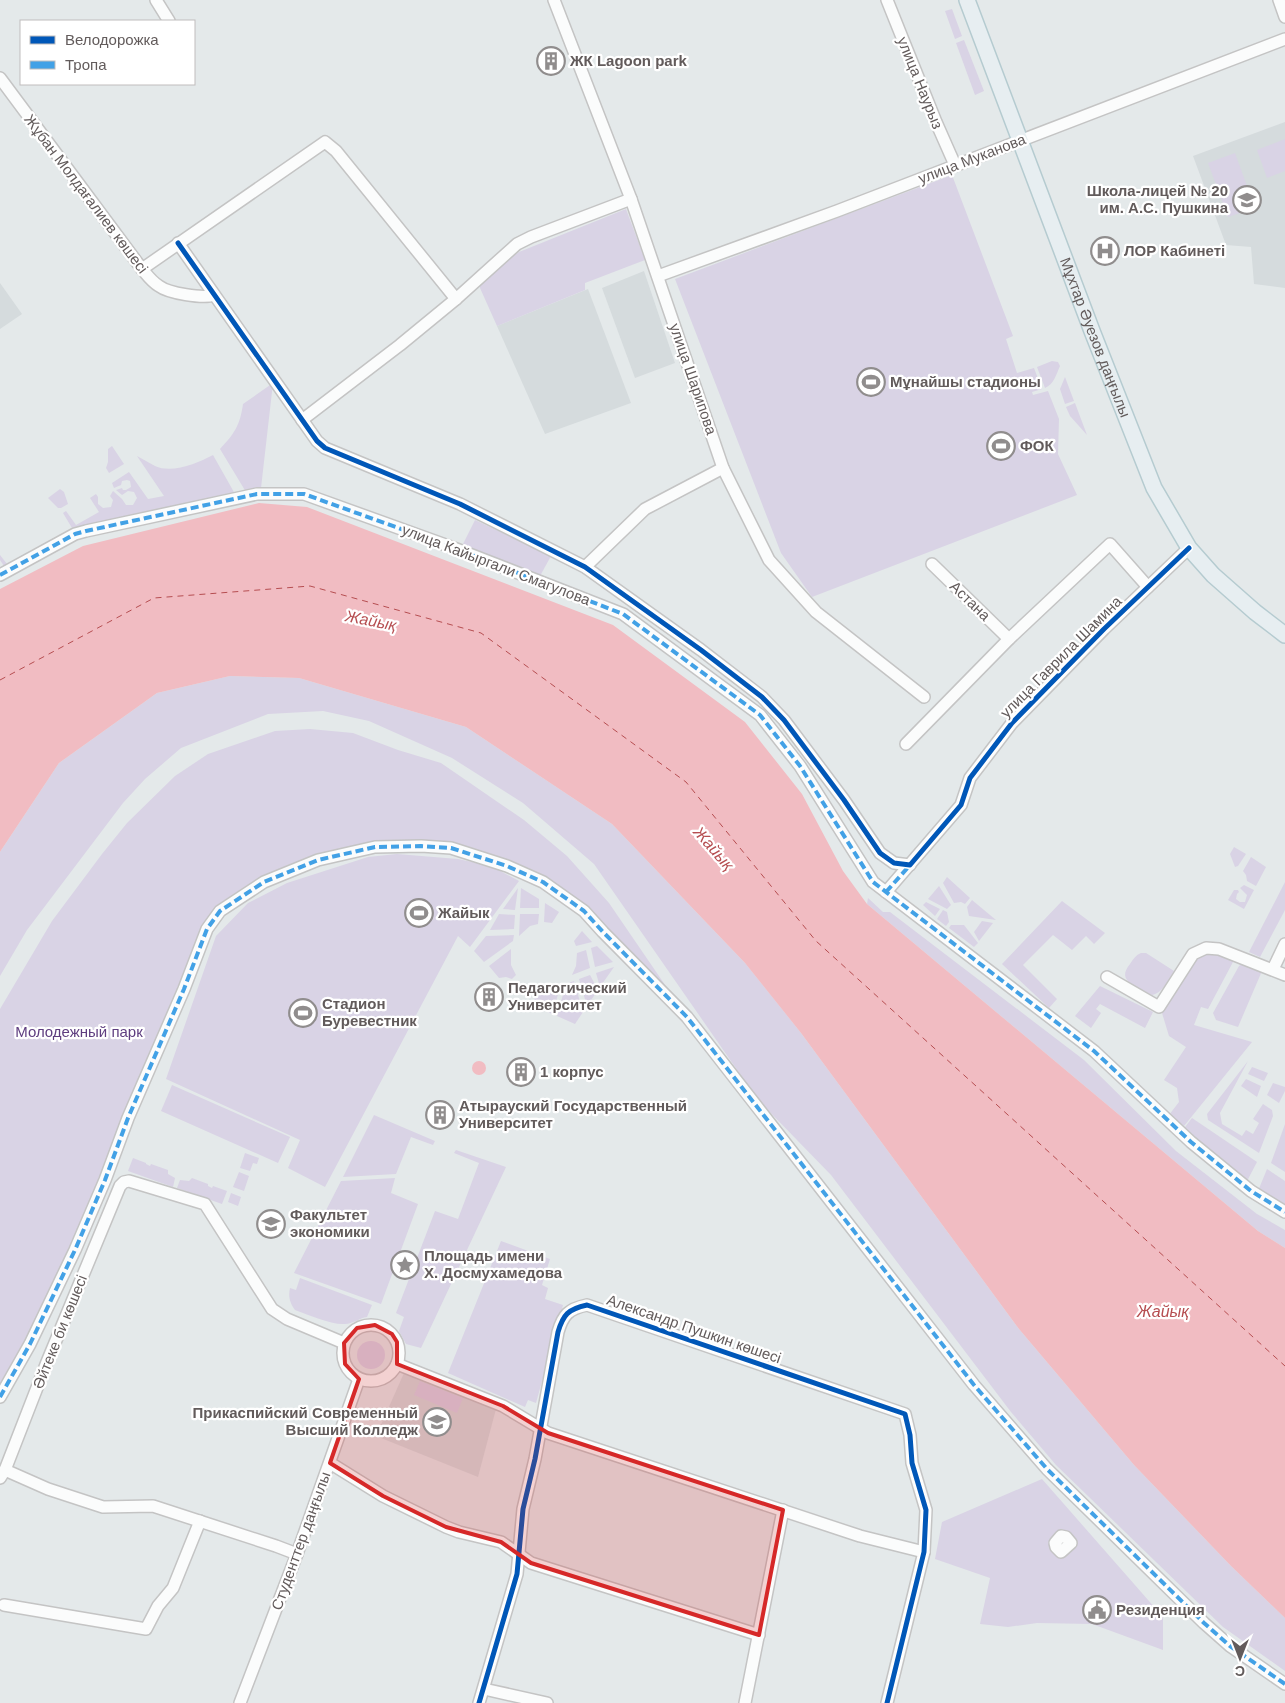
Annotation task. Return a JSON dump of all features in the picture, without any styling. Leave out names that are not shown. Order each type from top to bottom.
[{"type":"main road","name":"Мұхтар Әуезов даңғылы","points":[[967,0],[1154,488],[1190,548],[1213,575],[1255,612],[1285,635]]},
{"type":"street","points":[[156,0],[168,20]]},
{"type":"street","name":"улица Наурыз","points":[[887,0],[936,122],[956,166]]},
{"type":"street","points":[[1279,0],[1285,18]]},
{"type":"street","name":"улица Шарипова","points":[[559,1],[631,199],[724,468],[769,560],[816,612],[924,697]]},
{"type":"street","name":"улица Муканова","points":[[658,276],[837,211],[1285,39]]},
{"type":"street","name":"Жұбан Молдағалиев көшесі","points":[[0,78],[142,269],[160,287],[199,296],[208,297],[214,295]]},
{"type":"street","points":[[142,269],[325,142],[336,151],[456,299]]},
{"type":"street","points":[[302,420],[400,345],[456,299],[517,244],[530,237],[631,199]]},
{"type":"street","name":"улица Кайыргали Смагулова","points":[[178,244],[317,442],[333,452],[460,504],[584,568],[700,650],[774,708],[844,800],[880,853],[894,863],[910,865]]},
{"type":"street","points":[[584,568],[645,509],[724,468]]},
{"type":"street","name":"улица Кайыргали Смагулова","points":[[0,575],[75,534],[86,531],[257,494],[304,494],[454,548],[623,614],[760,714],[800,766],[873,882],[1094,1051],[1191,1142],[1251,1191],[1285,1212]]},
{"type":"street","points":[[906,744],[1009,639],[1110,544],[1148,587]]},
{"type":"street","name":"улица Гаврила Шамина","points":[[886,892],[962,805],[970,778],[1012,723],[1104,629],[1190,548]]},
{"type":"street","name":"Астана","points":[[932,564],[1009,639]]},
{"type":"street","points":[[0,1397],[30,1344],[75,1250],[105,1180],[128,1118],[184,989],[207,929],[220,911],[264,882],[318,860],[375,847],[421,846],[450,848],[507,866],[543,882],[584,911],[687,1017],[974,1385],[1047,1469],[1204,1623],[1230,1646],[1285,1684]]},
{"type":"street","points":[[1273,969],[1285,944]]},
{"type":"street","points":[[1107,977],[1159,1007],[1193,954],[1206,948],[1219,949],[1285,975]]},
{"type":"street","name":"Әйтеке би көшесі","points":[[2,1474],[120,1186],[124,1182],[129,1181],[205,1204],[272,1309],[287,1319],[344,1342]]},
{"type":"street","name":"Александр Пушкин көшесі","points":[[541,1428],[558,1332],[562,1320],[569,1311],[586,1306],[905,1414],[910,1435],[912,1463],[926,1510],[924,1552]]},
{"type":"street","points":[[375,1325],[384,1328],[392,1334],[397,1342],[399,1352],[397,1364],[393,1371],[378,1380],[359,1379],[344,1364],[342,1353],[344,1342],[349,1334],[357,1328],[375,1325]]},
{"type":"street","points":[[397,1364],[504,1406],[548,1433],[860,1536],[924,1552],[887,1703]]},
{"type":"street","name":"Студенттер даңғылы","points":[[240,1703],[297,1554],[359,1379]]},
{"type":"street","points":[[479,1703],[517,1574],[524,1510],[541,1428]]},
{"type":"street","points":[[330,1463],[383,1496],[459,1532],[501,1542],[531,1563],[759,1635]]},
{"type":"street","points":[[2,1474],[103,1507],[153,1506],[297,1554]]},
{"type":"street","points":[[745,1703],[783,1510]]},
{"type":"street","points":[[4,1605],[146,1629],[158,1606],[172,1588],[200,1521]]},
{"type":"street","points":[[484,1689],[547,1703]]},
{"type":"highlighted area","points":[[375,1325],[392,1334],[397,1342],[397,1364],[503,1406],[548,1433],[783,1510],[759,1635],[531,1563],[501,1542],[446,1527],[383,1496],[330,1463],[359,1379],[345,1364],[344,1343],[357,1328]]},
{"type":"shaded area","name":"Школа-лицей № 20 им. А.С. Пушкина","points":[[1285,122],[1285,288],[1254,284],[1251,247],[1226,245],[1193,156]]},
{"type":"shaded area","points":[[644,271],[675,363],[635,378],[602,288]]},
{"type":"shaded area","points":[[0,283],[22,314],[0,329]]},
{"type":"shaded area","points":[[588,289],[631,403],[545,434],[497,326]]},
{"type":"shaded area","name":"Прикаспийский Современный Высший Колледж","points":[[404,1373],[496,1409],[478,1477],[376,1436]]},
{"type":"green space","points":[[952,9],[962,36],[955,39],[945,11]]},
{"type":"green space","points":[[964,40],[984,91],[975,95],[956,43]]},
{"type":"green space","points":[[1285,139],[1285,171],[1267,178],[1257,150]]},
{"type":"green space","points":[[1235,153],[1255,208],[1228,217],[1208,163]]},
{"type":"green space","name":"Мұнайшы стадионы","points":[[952,175],[1013,336],[1006,339],[1017,373],[1034,368],[1042,389],[1032,392],[1033,395],[1048,391],[1059,419],[1058,454],[1077,495],[812,597],[781,553],[675,279]]},
{"type":"green space","points":[[626,209],[645,260],[585,283],[585,290],[497,326],[480,288],[480,281],[484,276],[519,252]]},
{"type":"green space","points":[[1052,361],[1058,362],[1060,366],[1053,382],[1045,388],[1037,367]]},
{"type":"green space","points":[[1065,377],[1074,401],[1065,404],[1060,389]]},
{"type":"green space","points":[[273,383],[261,488],[246,492],[220,449],[236,428],[243,404]]},
{"type":"green space","points":[[1075,403],[1087,435],[1070,416],[1066,407]]},
{"type":"green space","points":[[112,446],[124,464],[109,473],[106,468],[108,449]]},
{"type":"green space","points":[[213,455],[235,494],[172,506],[71,533],[6,569],[0,560],[0,555],[7,564],[72,528],[63,513],[66,511],[76,525],[99,512],[90,498],[96,494],[98,504],[103,508],[111,507],[113,500],[110,496],[113,491],[126,505],[133,505],[137,498],[134,492],[128,491],[122,495],[116,490],[122,488],[126,490],[131,487],[130,481],[122,481],[121,485],[114,488],[112,483],[129,472],[148,499],[164,496],[137,456],[155,466],[169,469],[193,464]]},
{"type":"green space","points":[[60,489],[64,492],[68,504],[58,508],[48,498]]},
{"type":"green space","points":[[475,520],[551,556],[540,576],[462,546]]},
{"type":"green space","points":[[230,676],[299,678],[466,727],[612,824],[745,963],[801,1033],[1019,1329],[1134,1465],[1231,1566],[1285,1618],[1285,1671],[1223,1627],[1056,1465],[1011,1412],[831,1175],[758,1100],[594,864],[523,803],[452,758],[369,721],[323,711],[268,714],[181,748],[145,779],[123,803],[27,930],[0,976],[0,852],[59,763],[157,693]]},
{"type":"green space","name":"Молодежный парк","points":[[310,729],[353,733],[398,750],[441,763],[524,820],[567,856],[609,903],[687,1017],[584,911],[507,866],[421,846],[318,860],[220,911],[105,1180],[0,1397],[0,1009],[52,921],[102,854],[127,823],[175,776],[208,754],[275,731]]},
{"type":"green space","points":[[1234,847],[1246,854],[1238,866],[1235,867],[1230,854]]},
{"type":"green space","name":"Стадион Буревестник","points":[[397,854],[458,859],[491,866],[519,881],[470,947],[458,936],[325,1187],[288,1168],[300,1140],[166,1079],[216,936],[248,903],[287,883],[368,857]]},
{"type":"green space","points":[[1251,857],[1266,867],[1256,886],[1247,881],[1243,871]]},
{"type":"green space","points":[[947,877],[970,898],[965,904],[961,902],[954,903],[943,883]]},
{"type":"green space","points":[[1285,882],[1285,910],[1260,957],[1249,952]]},
{"type":"green space","points":[[1244,885],[1254,890],[1244,909],[1228,900],[1234,890],[1238,890],[1236,899],[1240,902],[1245,902],[1247,895],[1240,888]]},
{"type":"green space","points":[[939,886],[951,905],[947,909],[928,899]]},
{"type":"green space","points":[[518,888],[515,910],[503,909]]},
{"type":"green space","points":[[521,888],[539,899],[539,908],[520,908]]},
{"type":"green space","points":[[868,898],[883,912],[890,912],[1084,1060],[1176,1151],[1257,1214],[1285,1230],[1285,1248],[1258,1231],[867,904]]},
{"type":"green space","points":[[972,900],[996,920],[969,916],[967,907]]},
{"type":"green space","points":[[1062,901],[1105,933],[1094,944],[1086,936],[1072,950],[1053,935],[1023,965],[1057,999],[1049,1008],[1002,964]]},
{"type":"green space","points":[[926,902],[940,909],[935,916],[923,905]]},
{"type":"green space","points":[[545,903],[559,912],[552,923],[544,922]]},
{"type":"green space","points":[[943,910],[947,912],[949,922],[946,926],[937,919]]},
{"type":"green space","points":[[499,914],[515,915],[514,929],[490,930]]},
{"type":"green space","points":[[520,914],[539,914],[538,924],[530,926],[519,936]]},
{"type":"green space","points":[[982,921],[993,923],[979,941],[974,932]]},
{"type":"green space","points":[[951,925],[964,925],[978,943],[974,947],[949,928]]},
{"type":"green space","points":[[582,931],[592,942],[576,946],[574,941]]},
{"type":"green space","points":[[514,935],[513,941],[484,962],[474,951],[486,936]]},
{"type":"green space","points":[[597,946],[613,962],[595,967],[591,948]]},
{"type":"green space","points":[[511,949],[511,965],[516,975],[512,979],[506,977],[499,978],[489,966]]},
{"type":"green space","points":[[586,950],[590,968],[572,975],[576,966],[577,953]]},
{"type":"green space","points":[[1141,953],[1146,953],[1174,971],[1162,989],[1156,994],[1152,995],[1130,983],[1125,975],[1132,960]]},
{"type":"green space","points":[[1216,953],[1233,959],[1233,962],[1208,1009],[1201,1007],[1194,1025],[1252,1042],[1184,1126],[1169,1115],[1179,1102],[1177,1088],[1164,1080],[1186,1047],[1169,1036],[1162,1013],[1194,960],[1201,954]]},
{"type":"green space","points":[[1242,964],[1262,971],[1238,1027],[1216,1020],[1213,1013],[1239,966]]},
{"type":"green space","points":[[614,967],[600,987],[596,973]]},
{"type":"green space","points":[[590,975],[598,990],[587,1006],[579,979]]},
{"type":"green space","points":[[574,981],[583,1012],[575,1024],[557,1016],[566,984]]},
{"type":"green space","points":[[561,985],[552,1014],[536,1006],[532,994],[535,989],[553,989]]},
{"type":"green space","points":[[1100,986],[1153,1012],[1145,1028],[1100,1004],[1096,1009],[1101,1013],[1091,1028],[1075,1016]]},
{"type":"green space","points":[[1248,1061],[1220,1113],[1222,1124],[1242,1136],[1246,1130],[1253,1134],[1259,1123],[1253,1119],[1263,1104],[1272,1110],[1273,1116],[1259,1153],[1208,1120],[1207,1114]]},
{"type":"green space","points":[[1252,1067],[1268,1073],[1264,1081],[1248,1074]]},
{"type":"green space","points":[[1246,1079],[1261,1086],[1257,1097],[1241,1086]]},
{"type":"green space","points":[[1273,1083],[1285,1087],[1279,1103],[1267,1095]]},
{"type":"green space","points":[[172,1085],[290,1137],[278,1163],[161,1111]]},
{"type":"green space","points":[[374,1115],[435,1141],[433,1145],[411,1137],[396,1174],[343,1177]]},
{"type":"green space","points":[[1192,1118],[1257,1162],[1246,1183],[1182,1131]]},
{"type":"green space","points":[[1285,1124],[1285,1172],[1271,1163]]},
{"type":"green space","points":[[456,1150],[506,1167],[421,1348],[406,1344],[399,1331],[404,1317],[396,1313],[435,1211],[458,1219],[479,1163],[454,1153]]},
{"type":"green space","points":[[245,1153],[259,1158],[257,1164],[253,1163],[250,1171],[240,1168]]},
{"type":"green space","points":[[133,1158],[150,1166],[151,1164],[168,1170],[168,1174],[175,1178],[173,1187],[128,1171]]},
{"type":"green space","points":[[1267,1169],[1285,1181],[1285,1207],[1258,1191]]},
{"type":"green space","points":[[239,1172],[249,1176],[244,1191],[233,1187]]},
{"type":"green space","points":[[192,1178],[208,1184],[212,1188],[213,1186],[227,1191],[222,1204],[177,1188],[180,1180],[189,1181]]},
{"type":"green space","points":[[395,1178],[391,1193],[418,1204],[381,1304],[294,1273],[341,1181]]},
{"type":"green space","points":[[231,1193],[241,1197],[238,1206],[228,1202]]},
{"type":"green space","points":[[501,1241],[550,1259],[542,1285],[548,1288],[545,1299],[563,1305],[536,1403],[528,1400],[525,1407],[448,1373]]},
{"type":"green space","points":[[300,1278],[372,1305],[367,1317],[348,1324],[339,1324],[295,1310],[290,1300],[289,1291],[290,1288],[296,1290]]},
{"type":"green space","points":[[371,1341],[381,1345],[385,1355],[381,1365],[371,1369],[361,1365],[357,1355],[361,1345]]},
{"type":"green space","points":[[420,1381],[463,1398],[457,1413],[414,1395]]},
{"type":"green space","points":[[1042,1479],[1163,1617],[1163,1650],[1092,1624],[1037,1623],[1008,1627],[980,1624],[990,1578],[935,1559],[942,1522]]},
{"type":"water","name":"Жайық","points":[[259,503],[307,507],[613,625],[745,722],[802,794],[843,871],[867,904],[1258,1231],[1285,1248],[1285,1618],[1231,1566],[1134,1465],[1019,1329],[801,1033],[745,963],[612,824],[466,727],[299,678],[230,676],[157,693],[59,763],[0,852],[0,589],[83,546]]},
{"type":"water","points":[[476,1061],[482,1061],[486,1068],[482,1075],[476,1075],[472,1071],[472,1065]]},
{"type":"ferry route","points":[[0,680],[154,598],[310,586],[481,633],[686,782],[816,941],[1285,1366]]},
{"type":"marked path","points":[[0,575],[75,534],[86,531],[257,494],[304,494],[454,548],[623,614],[760,715],[800,766],[873,882],[1094,1051],[1191,1142],[1251,1191],[1285,1212]]},
{"type":"marked path","points":[[0,1397],[30,1344],[75,1250],[105,1180],[128,1118],[184,989],[207,929],[220,911],[264,882],[318,860],[375,847],[421,846],[451,848],[507,866],[543,882],[584,911],[687,1017],[974,1385],[1047,1469],[1204,1623],[1230,1646],[1285,1684]]},
{"type":"marked path","points":[[886,892],[910,865]]},
{"type":"cycle path","points":[[178,243],[317,441],[325,448],[460,504],[585,567],[701,650],[762,697],[784,720],[844,800],[880,853],[894,863],[910,865],[961,805],[970,778],[1012,723],[1104,629],[1189,548]]},
{"type":"cycle path","points":[[479,1703],[517,1574],[523,1509],[535,1459],[558,1332],[567,1314],[587,1305],[905,1414],[910,1435],[912,1463],[926,1510],[924,1552],[887,1703]]},
{"type":"place","name":"ЖК Lagoon park","points":[[551,61]]},
{"type":"place","name":"Школа-лицей № 20 им. А.С. Пушкина","points":[[1247,200]]},
{"type":"place","name":"ЛОР Кабинетi","points":[[1105,251]]},
{"type":"place","name":"Мұнайшы стадионы","points":[[871,382]]},
{"type":"place","name":"ФОК","points":[[1001,446]]},
{"type":"place","name":"Жайык","points":[[419,913]]},
{"type":"place","name":"Педагогический Университет","points":[[489,997]]},
{"type":"place","name":"Стадион Буревестник","points":[[303,1013]]},
{"type":"place","name":"1 корпус","points":[[521,1072]]},
{"type":"place","name":"Атырауский Государственный Университет","points":[[440,1115]]},
{"type":"place","name":"Факультет экономики","points":[[271,1224]]},
{"type":"place","name":"Площадь имени Х. Досмухамедова","points":[[405,1265]]},
{"type":"place","name":"Прикаспийский Современный Высший Колледж","points":[[437,1422]]},
{"type":"place","name":"Резиденция","points":[[1097,1610]]}]
